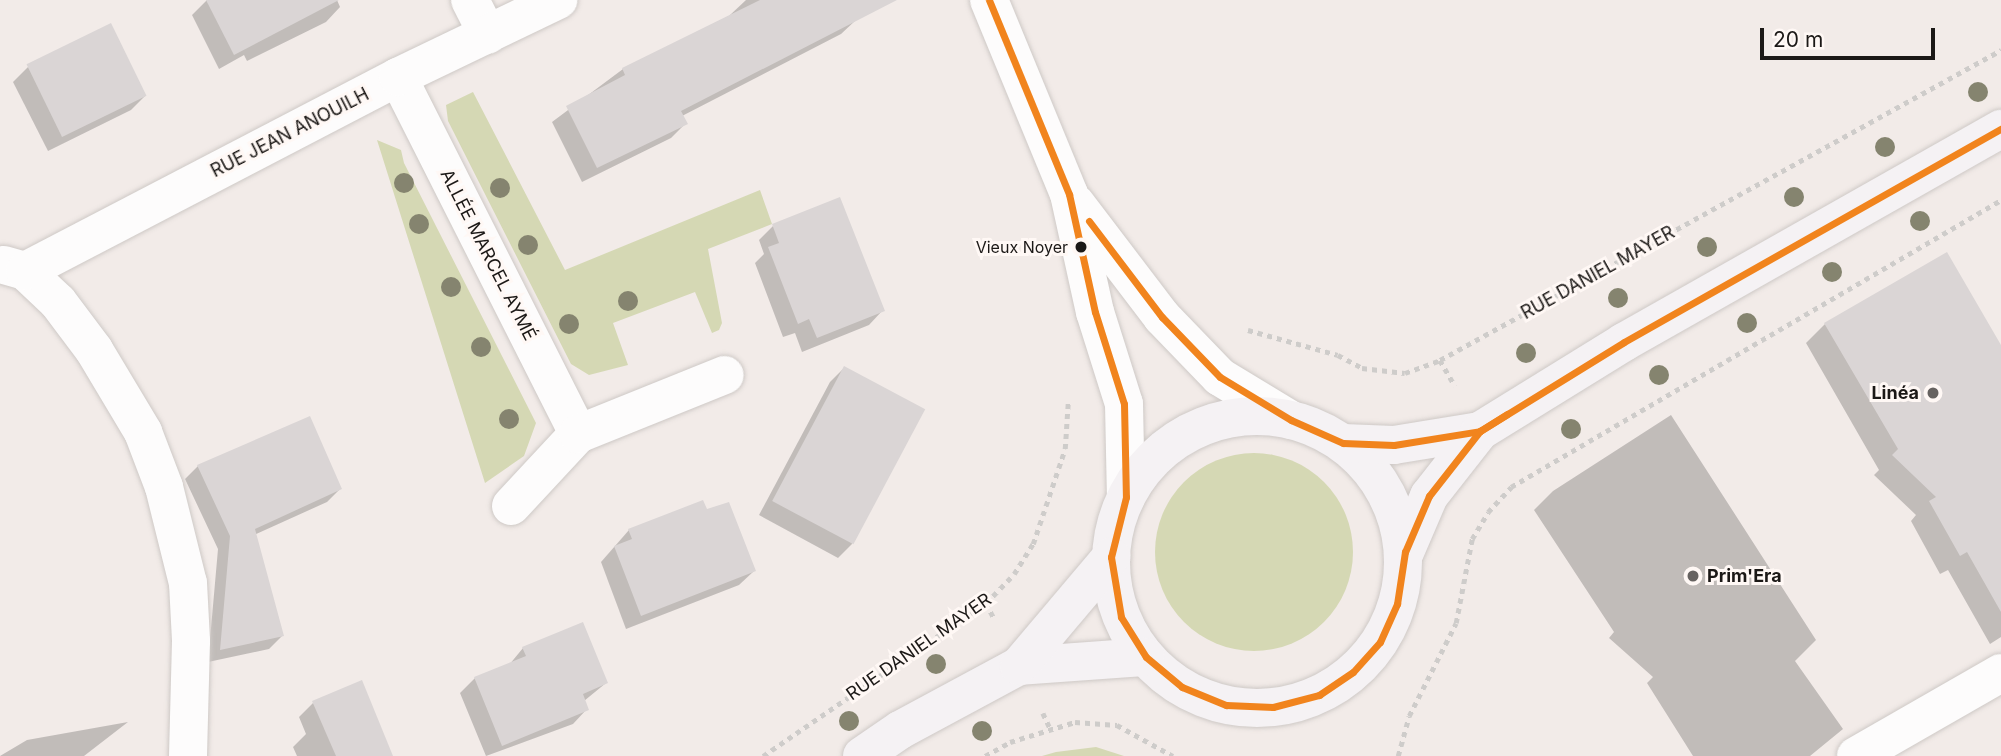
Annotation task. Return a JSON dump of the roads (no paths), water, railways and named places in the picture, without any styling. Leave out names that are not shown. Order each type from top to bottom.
[{"type":"main road","points":[[1405,552],[1393,501],[1364,463],[1343,443],[1291,420],[1258,416],[1195,430],[1167,447],[1126,497],[1111,557],[1121,617],[1146,657],[1182,687],[1226,705],[1273,707],[1319,695],[1353,673],[1380,642],[1398,604],[1405,552],[1429,496],[1480,432],[1623,342],[2001,130]]},
{"type":"main road","points":[[1343,443],[1394,445],[1480,432]]},
{"type":"main road","points":[[862,756],[900,730],[1019,666],[1111,557]]},
{"type":"main road","points":[[1019,666],[1146,657]]},
{"type":"street","points":[[470,0],[488,36]]},
{"type":"street","name":"RUE JEAN ANOUILH","points":[[12,268],[558,0]]},
{"type":"street","points":[[989,0],[1069,194],[1095,312],[1124,404],[1126,497]]},
{"type":"street","name":"ALLÉE MARCEL AYMÉ","points":[[398,77],[578,434]]},
{"type":"street","points":[[1069,194],[1162,317],[1220,377],[1291,420]]},
{"type":"street","points":[[12,268],[58,302],[121,389],[164,487],[188,583],[191,641],[187,756]]},
{"type":"street","points":[[511,506],[578,434],[725,375]]},
{"type":"street","points":[[1856,756],[1999,680]]},
{"type":"place","name":"Vieux Noyer","points":[[1081,247]]},
{"type":"place","name":"Linéa","points":[[1933,393]]},
{"type":"place","name":"Prim'Era","points":[[1693,576]]}]
